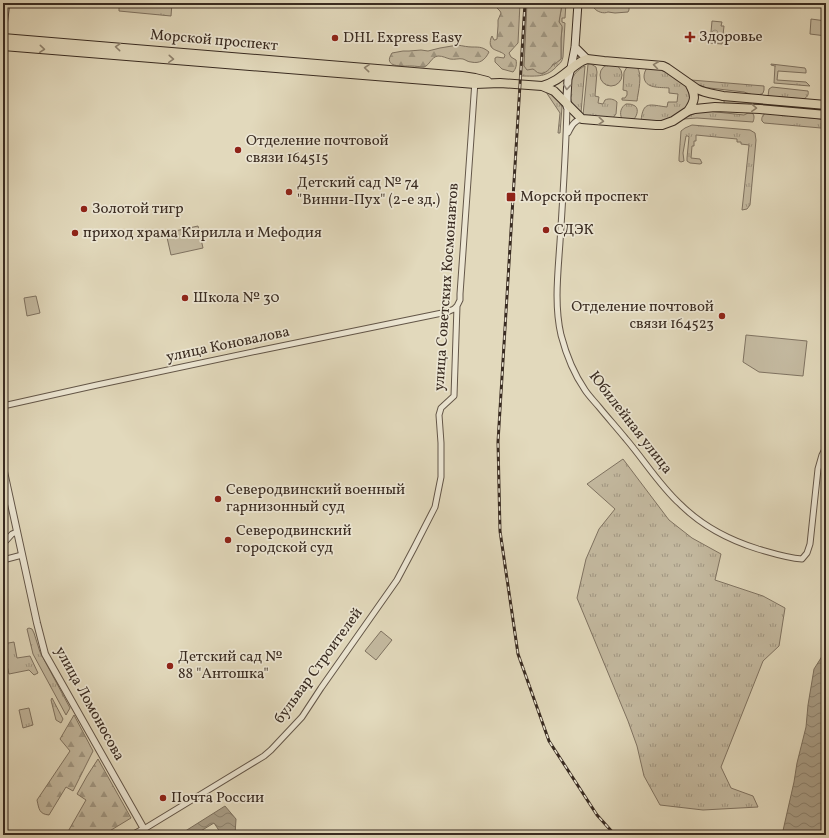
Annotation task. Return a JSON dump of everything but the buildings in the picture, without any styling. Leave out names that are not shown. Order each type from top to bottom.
[{"type":"main road","name":"Юбилейная улица","points":[[567,106],[568,79],[572,68],[575,47],[578,3]]},
{"type":"main road","name":"Морской проспект","points":[[3,38],[186,57]]},
{"type":"main road","name":"Морской проспект","points":[[3,46],[232,60],[542,86],[555,82],[582,61],[587,60]]},
{"type":"main road","points":[[575,47],[587,60],[663,66],[702,92],[723,96],[826,105]]},
{"type":"main road","points":[[688,111],[694,100],[693,91],[689,84]]},
{"type":"main road","name":"Морской проспект","points":[[542,86],[554,92],[582,119]]},
{"type":"main road","points":[[722,106],[720,104],[723,96]]},
{"type":"main road","points":[[582,119],[656,126],[673,121],[688,111],[722,106],[826,115]]},
{"type":"street","points":[[3,32],[7,3]]},
{"type":"street","name":"улица Советских Космонавтов","points":[[397,580],[435,508],[441,477],[440,408],[454,396],[458,306],[460,300],[475,81]]},
{"type":"street","name":"Юбилейная улица","points":[[567,106],[557,293],[561,336],[571,365],[586,392],[626,439],[671,496],[693,516],[724,536],[741,544],[790,558],[802,559],[807,554],[810,544],[818,469],[826,447]]},
{"type":"street","points":[[566,136],[572,125],[578,120],[582,119]]},
{"type":"street","name":"улица Коновалова","points":[[3,406],[450,311],[458,306]]},
{"type":"street","name":"улица Ломоносова","points":[[3,467],[45,654],[144,829]]},
{"type":"street","points":[[3,544],[12,534],[17,532]]},
{"type":"street","points":[[3,560],[22,555]]},
{"type":"street","name":"бульвар Строителей","points":[[133,835],[264,756],[271,750],[302,716],[397,580]]},
{"type":"green space","points":[[119,3],[172,3],[171,16],[119,11]]},
{"type":"green space","points":[[495,3],[520,3],[518,43],[509,53],[511,57],[516,60],[516,66],[513,72],[502,69],[495,62],[495,58],[504,58],[505,55],[494,50],[490,43],[492,36],[494,40],[497,39],[498,20],[501,13],[495,6]]},
{"type":"green space","points":[[526,3],[524,66],[534,69],[542,74],[561,59],[562,28],[559,20],[562,3],[566,3],[565,18],[562,18],[562,22],[565,23],[563,57],[561,63],[546,74],[521,76]]},
{"type":"green space","points":[[527,3],[562,3],[559,22],[562,26],[561,59],[543,73],[538,73],[533,69],[527,70],[524,66]]},
{"type":"green space","points":[[594,3],[627,3],[629,10],[628,12],[603,13],[594,8]]},
{"type":"green space","points":[[811,19],[826,21],[826,36],[810,34]]},
{"type":"green space","points":[[712,21],[722,22],[721,26],[724,26],[722,44],[710,43]]},
{"type":"green space","points":[[458,45],[481,48],[489,52],[480,62],[469,62],[463,59],[452,59],[438,56],[424,67],[399,66],[392,64],[390,61],[392,53],[421,50],[428,51]]},
{"type":"green space","points":[[588,64],[596,67],[595,96],[599,97],[598,103],[603,104],[605,100],[608,99],[617,102],[616,114],[612,119],[585,117],[583,115]]},
{"type":"green space","points":[[611,64],[615,65],[621,71],[621,79],[615,85],[611,86],[607,85],[601,79],[600,75],[601,71],[607,65]]},
{"type":"green space","points":[[771,64],[805,68],[806,73],[778,71],[777,80],[806,82],[810,86],[774,83],[775,66]]},
{"type":"green space","points":[[585,66],[581,113],[572,103],[570,98],[570,87],[576,72]]},
{"type":"green space","points":[[627,67],[637,67],[639,70],[640,79],[637,101],[622,100],[622,98],[625,98],[627,95],[627,91],[623,90],[624,72]]},
{"type":"green space","points":[[647,68],[660,69],[679,79],[687,87],[690,95],[688,108],[666,122],[641,121],[642,114],[648,105],[667,107],[668,102],[677,102],[678,94],[669,93],[669,88],[654,87],[647,84],[644,77]]},
{"type":"green space","points":[[691,80],[764,86],[764,90],[759,96],[744,92],[701,87]]},
{"type":"green space","points":[[772,87],[808,91],[808,94],[804,99],[768,96],[769,89]]},
{"type":"green space","points":[[546,92],[556,98],[562,107],[560,133],[558,133],[560,113]]},
{"type":"green space","points":[[726,100],[826,108],[826,112],[727,104],[724,103]]},
{"type":"green space","points":[[626,104],[637,108],[637,114],[634,119],[622,119],[621,110]]},
{"type":"green space","points":[[707,111],[744,115],[752,113],[754,118],[753,122],[697,118],[684,119],[698,112]]},
{"type":"green space","points":[[766,113],[821,119],[823,125],[821,128],[764,123],[762,119],[763,115]]},
{"type":"green space","points":[[692,125],[750,130],[755,133],[756,140],[750,205],[747,209],[742,210],[749,145],[737,142],[737,139],[696,135],[696,141],[694,141],[694,146],[692,146],[691,158],[700,159],[702,163],[690,163],[687,161],[689,137],[686,136],[683,153],[684,161],[681,162],[679,161],[679,158],[681,131]]},
{"type":"green space","points":[[198,226],[203,248],[171,255],[166,233]]},
{"type":"green space","points":[[36,296],[40,313],[27,316],[24,298]]},
{"type":"green space","points":[[746,335],[807,341],[803,376],[759,372],[743,362]]},
{"type":"green space","points":[[623,459],[669,520],[692,538],[721,554],[715,580],[763,596],[785,608],[779,646],[763,661],[721,767],[731,788],[753,796],[758,807],[703,810],[660,805],[644,776],[637,746],[628,721],[577,598],[586,559],[599,529],[615,509],[587,484]]},
{"type":"green space","points":[[27,629],[32,629],[40,652],[70,708],[66,715],[33,654]]},
{"type":"green space","points":[[381,631],[392,640],[376,660],[365,651]]},
{"type":"green space","points":[[14,642],[17,658],[30,656],[38,673],[34,675],[29,670],[9,674],[3,644]]},
{"type":"green space","points":[[52,698],[63,719],[61,723],[56,720],[51,700]]},
{"type":"green space","points":[[29,708],[33,725],[23,728],[19,710]]},
{"type":"green space","points":[[74,715],[93,751],[73,791],[66,787],[49,815],[43,814],[38,806],[37,800],[70,751],[60,739]]},
{"type":"green space","points":[[98,759],[131,818],[103,835],[66,835],[86,800],[77,794]]},
{"type":"water","points":[[826,650],[826,835],[782,835],[806,727],[814,669]]},
{"type":"water","points":[[225,806],[236,819],[235,835],[222,835],[214,823],[194,835],[179,835]]},
{"type":"railway","points":[[525,3],[498,442],[500,531],[518,654],[549,741],[597,815],[615,835]]},
{"type":"place","name":"Здоровье","points":[[690,37]]},
{"type":"place","name":"DHL Express Easy","points":[[335,38]]},
{"type":"place","name":"Отделение почтовой связи 164515","points":[[238,150]]},
{"type":"place","name":"Детский сад № 74 \"Винни-Пух\" (2-е зд.)","points":[[289,192]]},
{"type":"place","name":"Морской проспект","points":[[511,197]]},
{"type":"place","name":"Золотой тигр","points":[[84,209]]},
{"type":"place","name":"СДЭК","points":[[546,230]]},
{"type":"place","name":"приход храма Кирилла и Мефодия","points":[[75,233]]},
{"type":"place","name":"Школа № 30","points":[[185,298]]},
{"type":"place","name":"Отделение почтовой связи 164523","points":[[722,316]]},
{"type":"place","name":"Северодвинский военный гарнизонный суд","points":[[218,499]]},
{"type":"place","name":"Северодвинский городской суд","points":[[228,540]]},
{"type":"place","name":"Детский сад № 88 \"Антошка\"","points":[[170,666]]},
{"type":"place","name":"Почта России","points":[[163,798]]}]
